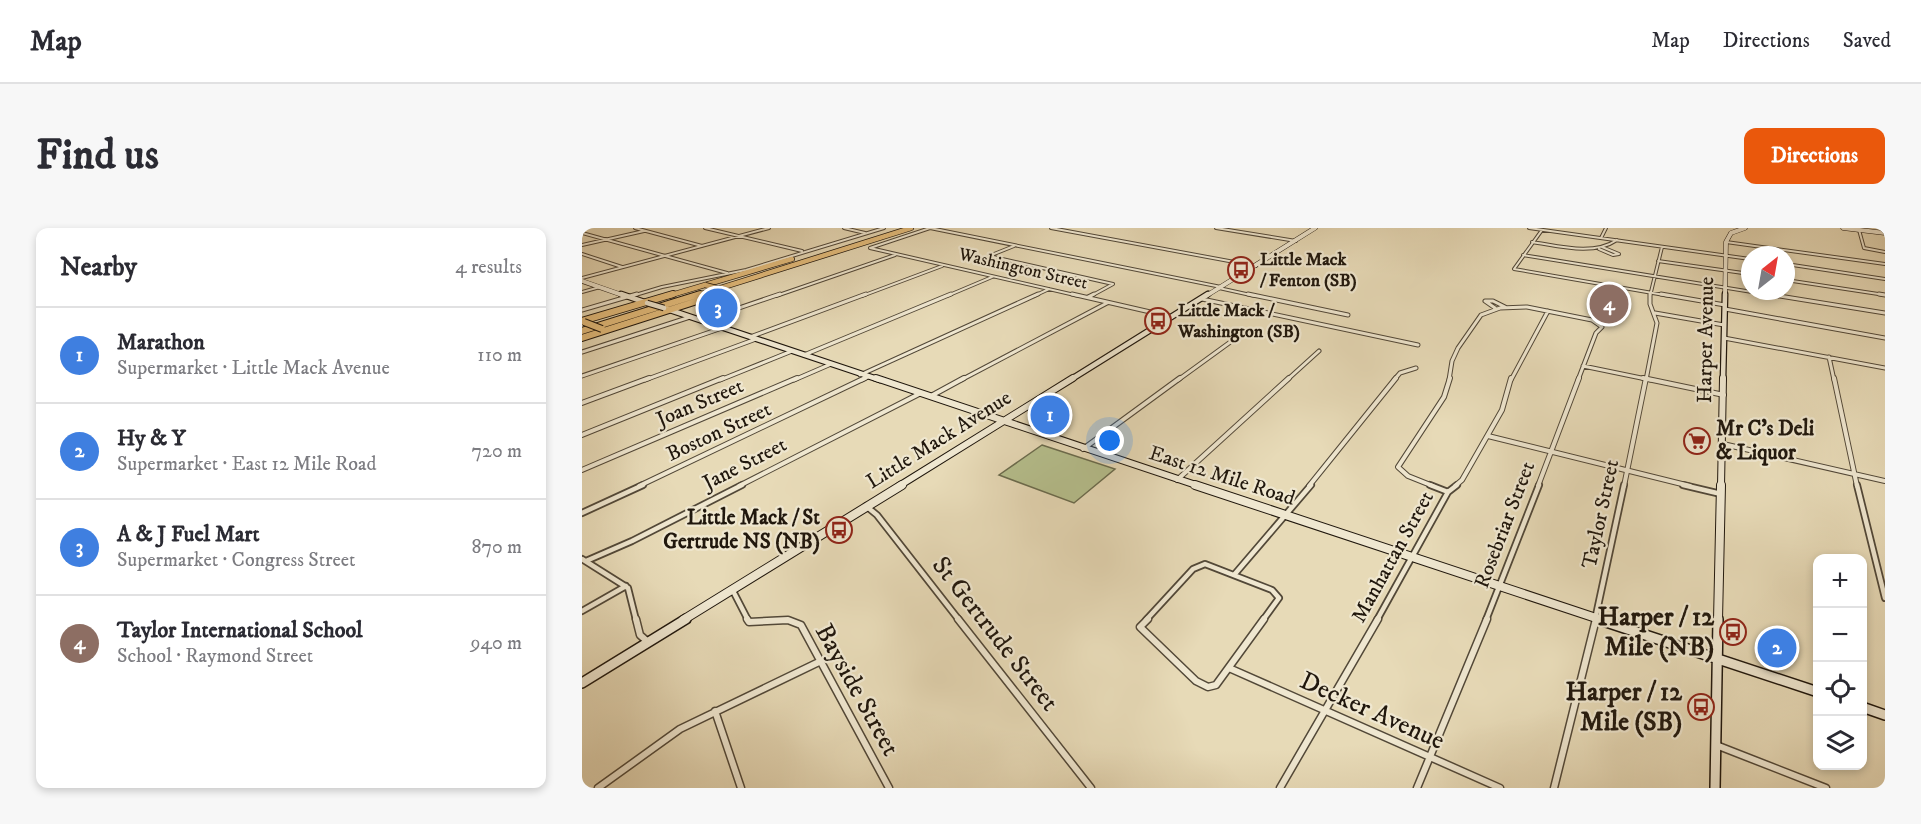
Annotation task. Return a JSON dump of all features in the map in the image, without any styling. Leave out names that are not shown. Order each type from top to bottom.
[{"type":"highway","points":[[583,324],[698,285],[901,228]]},
{"type":"highway","points":[[583,324],[901,228]]},
{"type":"highway","points":[[583,324],[911,228]]},
{"type":"highway","points":[[582,338],[724,292],[857,245]]},
{"type":"highway","points":[[698,285],[705,285],[724,292]]},
{"type":"highway","points":[[583,324],[612,329]]},
{"type":"main road","name":"Little Mack Avenue","points":[[582,683],[1315,228]]},
{"type":"main road","points":[[1726,242],[1731,233],[1745,228]]},
{"type":"main road","points":[[1843,228],[1885,232]]},
{"type":"main road","name":"Harper Avenue","points":[[1715,788],[1726,242]]},
{"type":"main road","name":"East 12 Mile Road","points":[[582,279],[860,375],[1813,690]]},
{"type":"main road","points":[[1867,708],[1885,715]]},
{"type":"street","points":[[635,228],[703,246]]},
{"type":"street","points":[[705,228],[804,252]]},
{"type":"street","points":[[582,279],[769,228]]},
{"type":"street","points":[[844,228],[867,233]]},
{"type":"street","points":[[582,310],[628,296],[729,274],[884,228]]},
{"type":"street","points":[[930,228],[1348,315]]},
{"type":"street","name":"Washington Street","points":[[930,228],[870,248],[1172,317]]},
{"type":"street","points":[[1051,228],[1256,266]]},
{"type":"street","points":[[1216,228],[1296,241]]},
{"type":"street","points":[[1529,228],[1741,258]]},
{"type":"street","points":[[1601,238],[1605,228]]},
{"type":"street","points":[[582,245],[645,230]]},
{"type":"street","points":[[1542,230],[1514,268],[1650,291],[1885,338]]},
{"type":"street","points":[[1859,230],[1864,248],[1885,252]]},
{"type":"street","points":[[582,233],[729,274]]},
{"type":"street","points":[[1532,242],[1597,248],[1617,240]]},
{"type":"street","points":[[1726,242],[1885,264]]},
{"type":"street","points":[[1015,245],[989,256],[1113,284],[1087,297]]},
{"type":"street","points":[[1597,248],[1612,255],[1619,254],[1602,247]]},
{"type":"street","name":"Taylor Street","points":[[1554,788],[1596,618],[1658,323],[1650,304],[1650,291],[1662,247]]},
{"type":"street","points":[[582,254],[623,267]]},
{"type":"street","points":[[701,321],[896,254]]},
{"type":"street","points":[[1523,255],[1655,274],[1885,313]]},
{"type":"street","points":[[1658,261],[1741,272]]},
{"type":"street","points":[[582,404],[944,265]]},
{"type":"street","points":[[1795,265],[1885,279]]},
{"type":"street","points":[[804,355],[994,276]]},
{"type":"street","points":[[1795,281],[1885,295]]},
{"type":"street","points":[[582,292],[600,287]]},
{"type":"street","points":[[860,375],[1049,289]]},
{"type":"street","points":[[1202,299],[1418,345]]},
{"type":"street","points":[[1495,309],[1485,301],[1493,301],[1505,307]]},
{"type":"street","points":[[929,397],[1108,302]]},
{"type":"street","points":[[1448,492],[1408,476],[1398,467],[1444,397],[1449,383],[1452,361],[1463,339],[1479,316],[1495,309],[1532,308],[1548,311]]},
{"type":"street","name":"Rosebriar Street","points":[[1417,788],[1500,587],[1596,333],[1602,327],[1592,320],[1548,311]]},
{"type":"street","name":"Manhattan Street","points":[[1280,788],[1413,558],[1415,549],[1448,492],[1462,480],[1488,436],[1502,410],[1510,381],[1548,311]]},
{"type":"street","points":[[1655,313],[1724,325]]},
{"type":"street","points":[[582,352],[690,317]]},
{"type":"street","points":[[582,376],[722,327]]},
{"type":"street","points":[[1083,449],[1240,335]]},
{"type":"street","points":[[1724,338],[1885,368]]},
{"type":"street","points":[[582,435],[792,351]]},
{"type":"street","points":[[1177,480],[1319,351]]},
{"type":"street","points":[[1829,357],[1854,474],[1885,598]]},
{"type":"street","name":"Joan Street","points":[[582,470],[831,364]]},
{"type":"street","points":[[1583,366],[1724,395]]},
{"type":"street","points":[[1234,575],[1398,376],[1403,371],[1416,368]]},
{"type":"street","name":"Boston Street","points":[[582,513],[801,411],[868,377]]},
{"type":"street","name":"Jane Street","points":[[584,560],[647,533],[919,394]]},
{"type":"street","points":[[1488,436],[1721,494]]},
{"type":"street","points":[[1723,444],[1885,481]]},
{"type":"street","name":"St Gertrude Street","points":[[866,506],[891,533],[1091,788]]},
{"type":"street","points":[[584,560],[626,586],[630,592],[640,635],[648,642]]},
{"type":"street","points":[[1209,565],[1234,575],[1272,590],[1279,598],[1216,685],[1208,687],[1200,684],[1140,627],[1197,566],[1209,565]]},
{"type":"street","points":[[582,611],[626,586]]},
{"type":"street","name":"Bayside Street","points":[[732,589],[749,622],[788,620],[801,625],[889,788]]},
{"type":"street","points":[[598,788],[677,731],[821,661]]},
{"type":"street","name":"Decker Avenue","points":[[1229,668],[1500,788]]},
{"type":"street","points":[[716,711],[741,788]]},
{"type":"street","points":[[1716,745],[1826,788]]},
{"type":"green space","points":[[1042,445],[1115,469],[1074,503],[999,475]]},
{"type":"place","name":"Little Mack / Fenton (SB)","points":[[1241,270]]},
{"type":"place","name":"Taylor International School","points":[[1609,304]]},
{"type":"place","name":"A & J Fuel Mart","points":[[718,308]]},
{"type":"place","name":"Little Mack / Washington (SB)","points":[[1158,321]]},
{"type":"place","name":"Marathon","points":[[1050,415]]},
{"type":"place","name":"Mr C's Deli & Liquor","points":[[1697,441]]},
{"type":"place","name":"Little Mack / St Gertrude NS (NB)","points":[[839,530]]},
{"type":"place","name":"Harper / 12 Mile (NB)","points":[[1733,632]]},
{"type":"place","name":"Hy & Y","points":[[1777,648]]},
{"type":"place","name":"Harper / 12 Mile (SB)","points":[[1701,707]]}]
